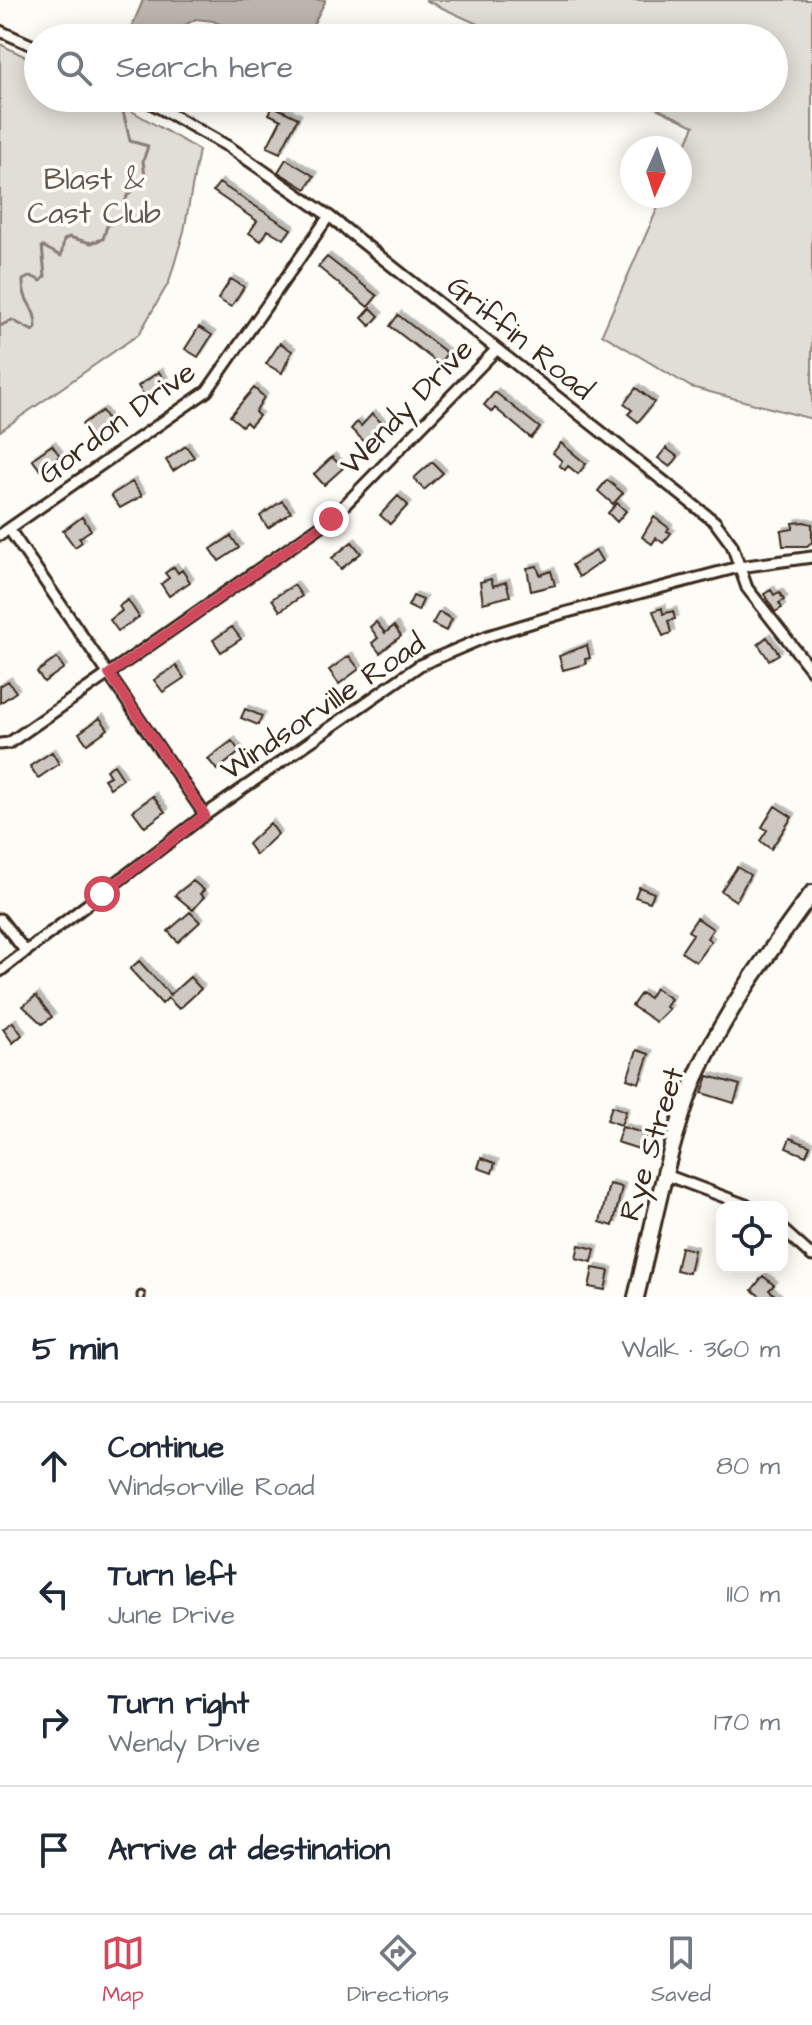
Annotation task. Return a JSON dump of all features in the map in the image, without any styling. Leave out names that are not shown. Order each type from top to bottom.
[{"type":"street","points":[[0,31],[24,42]]},
{"type":"street","name":"Griffin Road","points":[[167,112],[229,147],[329,216],[715,522],[732,545],[754,599],[812,671]]},
{"type":"street","name":"Gordon Drive","points":[[0,535],[207,391],[329,216]]},
{"type":"street","name":"Wendy Drive","points":[[0,744],[9,743],[331,519],[496,350]]},
{"type":"street","points":[[9,529],[205,815]]},
{"type":"street","name":"Windsorville Road","points":[[0,971],[205,815],[378,692],[454,649],[560,614],[739,567],[812,557]]},
{"type":"street","name":"Rye Street","points":[[636,1297],[678,1125],[722,1025],[812,893]]},
{"type":"street","points":[[0,919],[26,952]]},
{"type":"street","points":[[666,1175],[735,1201]]},
{"type":"street","points":[[788,1234],[812,1256]]},
{"type":"green space","points":[[425,0],[812,0],[812,419],[691,387],[602,334],[658,208],[692,208],[690,136],[694,126],[664,112],[788,112],[788,24],[477,24]]},
{"type":"green space","name":"Blast & Cast Club","points":[[0,44],[24,56],[24,112],[133,112],[199,150],[184,231],[169,282],[139,334],[0,431]]},
{"type":"shaded area","points":[[143,0],[325,0],[314,24],[220,24],[196,19],[187,24],[133,24]]},
{"type":"building","points":[[286,112],[298,118],[280,153],[267,147],[281,120],[269,114]]},
{"type":"building","points":[[286,159],[314,176],[306,189],[278,172]]},
{"type":"building","points":[[219,183],[291,229],[284,239],[268,230],[261,241],[249,233],[257,221],[213,191]]},
{"type":"building","points":[[327,257],[377,296],[368,307],[318,267]]},
{"type":"building","points":[[231,279],[244,287],[231,307],[218,299]]},
{"type":"building","points":[[371,308],[379,316],[370,326],[362,318]]},
{"type":"building","points":[[398,315],[447,353],[439,364],[390,326]]},
{"type":"building","points":[[199,327],[212,335],[198,357],[185,349]]},
{"type":"building","points":[[280,343],[292,351],[282,373],[266,364]]},
{"type":"building","points":[[159,372],[167,384],[146,398],[138,386]]},
{"type":"building","points":[[254,388],[264,397],[255,412],[259,416],[250,426],[246,422],[242,426],[230,416]]},
{"type":"building","points":[[636,388],[654,402],[638,422],[628,414],[632,410],[624,404]]},
{"type":"building","points":[[495,392],[540,428],[531,438],[495,408],[492,412],[484,405]]},
{"type":"building","points":[[102,411],[110,423],[91,437],[82,424]]},
{"type":"building","points":[[372,414],[383,424],[366,443],[351,429],[357,422],[361,426]]},
{"type":"building","points":[[561,443],[586,464],[578,474],[568,466],[565,470],[559,465],[562,461],[553,453]]},
{"type":"building","points":[[52,445],[60,456],[40,470],[32,459]]},
{"type":"building","points":[[186,446],[194,457],[173,471],[166,460]]},
{"type":"building","points":[[666,448],[678,457],[670,467],[658,458]]},
{"type":"building","points":[[332,457],[343,468],[324,485],[314,474]]},
{"type":"building","points":[[432,462],[443,473],[424,490],[414,478]]},
{"type":"building","points":[[607,480],[623,493],[613,504],[598,491]]},
{"type":"building","points":[[132,482],[142,496],[120,508],[111,495]]},
{"type":"building","points":[[398,496],[408,505],[390,524],[380,515]]},
{"type":"building","points":[[282,501],[291,512],[268,528],[260,516]]},
{"type":"building","points":[[617,503],[626,511],[617,522],[608,513]]},
{"type":"building","points":[[82,517],[91,530],[79,538],[82,542],[75,547],[63,531]]},
{"type":"building","points":[[654,517],[671,533],[663,543],[656,538],[652,544],[642,537]]},
{"type":"building","points":[[793,523],[812,524],[812,542],[807,546],[783,546],[781,531],[793,529]]},
{"type":"building","points":[[231,536],[239,548],[219,561],[211,549]]},
{"type":"building","points":[[352,542],[361,553],[341,569],[332,558]]},
{"type":"building","points":[[596,551],[602,561],[579,577],[572,565]]},
{"type":"building","points":[[537,566],[540,575],[551,571],[555,585],[531,591],[527,568]]},
{"type":"building","points":[[174,567],[178,573],[182,570],[190,582],[169,596],[161,584],[169,578],[165,573]]},
{"type":"building","points":[[491,579],[493,586],[506,582],[510,596],[483,603],[480,582]]},
{"type":"building","points":[[294,585],[302,596],[280,611],[272,599]]},
{"type":"building","points":[[771,590],[774,595],[779,592],[784,600],[779,603],[782,608],[775,612],[764,594]]},
{"type":"building","points":[[413,596],[423,600],[418,611],[408,606]]},
{"type":"building","points":[[128,600],[139,617],[118,631],[110,620],[122,611],[119,606]]},
{"type":"building","points":[[662,608],[663,614],[673,611],[675,619],[668,621],[671,633],[663,636],[653,611]]},
{"type":"building","points":[[439,612],[452,619],[446,631],[432,624]]},
{"type":"building","points":[[376,622],[385,633],[394,626],[401,636],[380,653],[372,643],[378,638],[370,627]]},
{"type":"building","points":[[232,627],[241,639],[221,652],[213,640]]},
{"type":"building","points":[[767,637],[779,654],[769,660],[758,644]]},
{"type":"building","points":[[587,645],[590,658],[585,659],[586,664],[563,670],[559,656]]},
{"type":"building","points":[[349,656],[359,669],[339,684],[329,670]]},
{"type":"building","points":[[57,658],[64,668],[44,682],[37,672]]},
{"type":"building","points":[[176,666],[184,678],[163,692],[154,680]]},
{"type":"building","points":[[8,681],[16,692],[0,703],[0,686]]},
{"type":"building","points":[[245,709],[262,716],[258,725],[241,718]]},
{"type":"building","points":[[100,718],[108,729],[87,744],[79,733]]},
{"type":"building","points":[[232,741],[240,752],[217,770],[208,759]]},
{"type":"building","points":[[52,752],[59,764],[38,778],[30,766]]},
{"type":"building","points":[[114,765],[123,779],[110,788],[104,779],[110,776],[106,770]]},
{"type":"building","points":[[153,796],[165,812],[145,827],[133,811]]},
{"type":"building","points":[[775,806],[792,817],[771,849],[760,841],[767,830],[762,827]]},
{"type":"building","points":[[270,823],[278,834],[256,855],[248,844]]},
{"type":"building","points":[[737,867],[750,875],[736,901],[721,891]]},
{"type":"building","points":[[193,881],[204,890],[200,894],[204,897],[193,910],[175,895]]},
{"type":"building","points":[[639,887],[654,893],[650,902],[635,897]]},
{"type":"building","points":[[190,912],[200,922],[178,942],[168,931]]},
{"type":"building","points":[[697,918],[713,929],[707,938],[711,941],[696,962],[681,952],[693,934],[688,931]]},
{"type":"building","points":[[139,961],[170,995],[190,977],[201,989],[179,1009],[168,998],[162,1004],[130,969]]},
{"type":"building","points":[[655,988],[671,999],[666,1007],[669,1009],[656,1022],[632,1006],[641,993],[649,998]]},
{"type":"building","points":[[36,996],[52,1017],[42,1024],[23,1006]]},
{"type":"building","points":[[13,1022],[22,1035],[13,1043],[3,1029]]},
{"type":"building","points":[[637,1050],[649,1054],[639,1083],[627,1079]]},
{"type":"building","points":[[708,1076],[740,1085],[734,1103],[702,1093]]},
{"type":"building","points":[[612,1106],[626,1111],[621,1125],[607,1120]]},
{"type":"building","points":[[622,1127],[647,1134],[642,1150],[617,1142]]},
{"type":"building","points":[[790,1138],[810,1146],[806,1156],[786,1148]]},
{"type":"building","points":[[481,1158],[495,1163],[492,1173],[478,1168]]},
{"type":"building","points":[[609,1184],[622,1187],[613,1226],[600,1222]]},
{"type":"building","points":[[579,1245],[595,1249],[592,1262],[576,1258]]},
{"type":"building","points":[[681,1247],[694,1250],[689,1273],[676,1270]]},
{"type":"building","points":[[593,1268],[609,1271],[605,1290],[589,1287]]},
{"type":"building","points":[[763,1276],[774,1285],[769,1290],[777,1297],[761,1297],[752,1290]]},
{"type":"waterway","points":[[0,326],[12,320],[33,331],[36,328],[23,280],[31,276],[41,281],[45,276],[42,246],[61,256],[64,240],[69,237],[91,243],[103,239],[107,226],[121,217],[127,196],[145,177],[143,161],[148,146],[130,141],[123,112]]},
{"type":"route","points":[[102,894],[205,815],[109,674],[331,519]]}]
